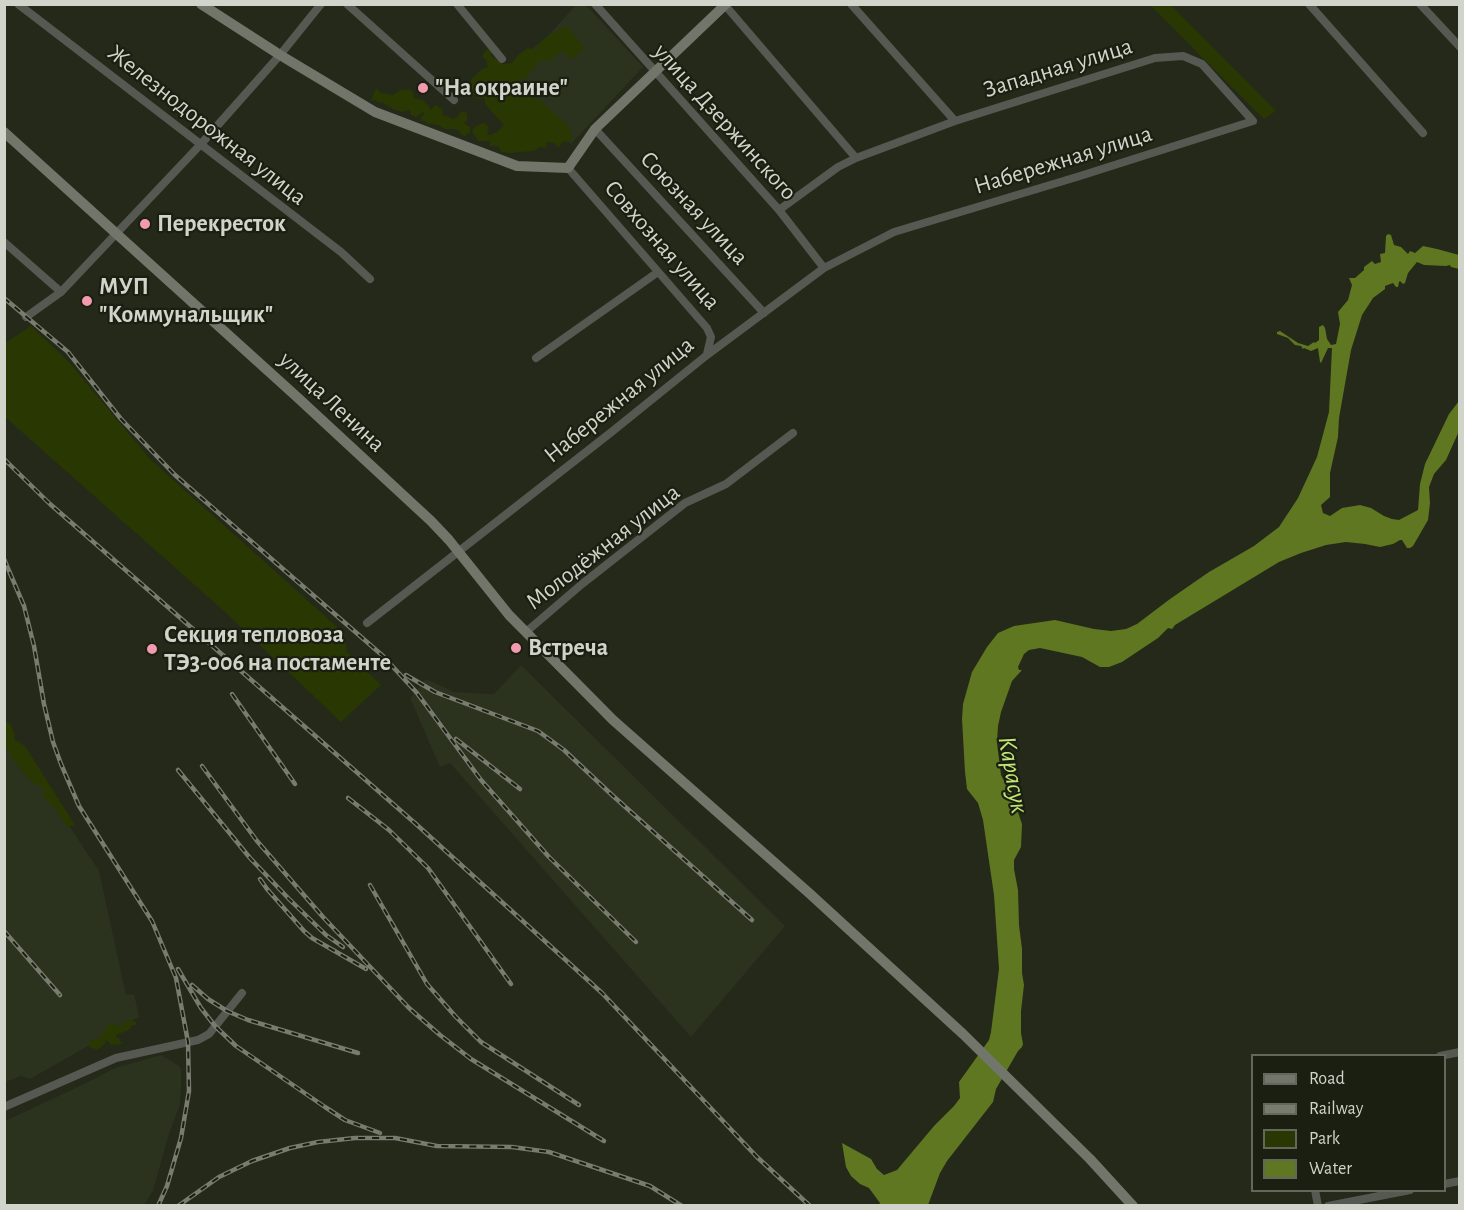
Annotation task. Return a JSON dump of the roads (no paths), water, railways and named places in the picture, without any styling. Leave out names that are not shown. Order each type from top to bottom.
[{"type":"main road","points":[[201,4],[375,112],[517,165],[568,168],[595,129],[725,5]]},
{"type":"main road","name":"улица Ленина","points":[[4,132],[431,521],[497,601],[613,720],[810,893],[963,1034],[1024,1092],[1133,1206]]},
{"type":"street","name":"Железнодорожная улица","points":[[18,4],[341,252],[370,279]]},
{"type":"street","points":[[26,316],[61,292],[117,233],[201,144],[280,55],[321,4]]},
{"type":"street","points":[[347,4],[454,100]]},
{"type":"street","points":[[457,4],[502,59]]},
{"type":"street","name":"улица Дзержинского","points":[[595,4],[779,210],[824,268]]},
{"type":"street","points":[[851,4],[954,121]]},
{"type":"street","points":[[1310,4],[1423,133]]},
{"type":"street","points":[[1420,4],[1460,46]]},
{"type":"street","points":[[725,5],[856,158]]},
{"type":"street","name":"Западная улица","points":[[779,210],[838,167],[856,158],[954,121],[1155,58],[1183,56],[1202,64],[1252,121]]},
{"type":"street","name":"Набережная улица","points":[[367,623],[707,355],[824,268],[894,232],[1252,121]]},
{"type":"street","name":"Союзная улица","points":[[595,129],[764,313]]},
{"type":"street","name":"Совхозная улица","points":[[568,168],[707,328],[711,337],[707,355]]},
{"type":"street","points":[[4,242],[61,292]]},
{"type":"street","points":[[536,358],[658,272]]},
{"type":"street","name":"Молодёжная улица","points":[[526,632],[582,584],[685,503],[726,484],[794,433]]},
{"type":"street","points":[[4,1107],[116,1058],[198,1040],[209,1034],[242,993]]},
{"type":"street","points":[[1328,1206],[1405,1192]]},
{"type":"water","points":[[1388,234],[1391,235],[1394,245],[1401,247],[1408,254],[1410,251],[1415,253],[1423,246],[1459,255],[1459,269],[1450,265],[1424,265],[1417,262],[1408,273],[1405,283],[1400,281],[1398,287],[1393,283],[1385,286],[1385,289],[1373,298],[1362,315],[1351,350],[1339,418],[1338,437],[1330,473],[1330,497],[1321,505],[1323,513],[1330,516],[1342,508],[1360,505],[1399,520],[1418,510],[1420,484],[1425,464],[1449,414],[1459,401],[1459,431],[1446,460],[1434,474],[1429,487],[1428,520],[1410,548],[1407,548],[1402,540],[1380,547],[1346,542],[1326,545],[1279,562],[1172,629],[1168,628],[1158,638],[1122,662],[1109,667],[1100,667],[1082,657],[1040,648],[1029,650],[1024,654],[1018,667],[1022,670],[1012,681],[1001,712],[997,743],[1001,775],[1013,797],[1022,824],[1021,847],[1014,860],[1014,869],[1018,890],[1024,985],[1021,1011],[1023,1044],[996,1089],[993,1102],[947,1161],[928,1205],[879,1205],[880,1203],[869,1188],[851,1176],[846,1167],[842,1143],[871,1159],[884,1175],[897,1170],[960,1098],[959,1082],[989,1040],[991,1032],[999,969],[994,895],[983,820],[978,803],[967,789],[962,719],[963,704],[972,672],[998,633],[1014,626],[1055,620],[1111,631],[1126,629],[1137,624],[1209,572],[1254,546],[1279,527],[1298,498],[1317,457],[1329,412],[1332,348],[1328,348],[1321,363],[1318,348],[1311,351],[1303,349],[1277,332],[1280,331],[1298,343],[1308,346],[1319,340],[1319,327],[1323,325],[1331,345],[1336,344],[1340,324],[1338,312],[1348,300],[1352,285],[1349,278],[1355,278],[1372,261],[1375,264],[1381,262],[1380,254],[1385,253]]},
{"type":"railway","points":[[4,298],[68,352],[121,419],[175,475],[383,656],[417,693],[481,780],[549,857],[636,942]]},
{"type":"railway","points":[[4,459],[50,504],[416,824],[602,993],[757,1157],[810,1206]]},
{"type":"railway","points":[[4,559],[24,606],[44,704],[61,764],[79,806],[152,921],[176,978],[188,1042],[189,1091],[181,1138],[167,1186],[158,1206]]},
{"type":"railway","points":[[406,675],[435,692],[538,731],[564,750],[752,920]]},
{"type":"railway","points":[[232,694],[295,784]]},
{"type":"railway","points":[[456,739],[520,789]]},
{"type":"railway","points":[[202,766],[257,841],[323,917],[409,1008],[471,1059],[604,1141]]},
{"type":"railway","points":[[178,770],[250,858],[326,935],[343,947]]},
{"type":"railway","points":[[348,798],[389,830],[428,868],[511,984]]},
{"type":"railway","points":[[260,879],[312,938],[366,969]]},
{"type":"railway","points":[[370,885],[427,984],[456,1017],[481,1042],[579,1105]]},
{"type":"railway","points":[[4,931],[60,995]]},
{"type":"railway","points":[[178,969],[201,1008],[215,1026],[236,1046],[345,1120],[380,1133]]},
{"type":"railway","points":[[192,985],[227,1011],[248,1020],[358,1053]]},
{"type":"railway","points":[[178,1206],[219,1177],[252,1161],[290,1148],[355,1138],[395,1138],[437,1146],[512,1147],[549,1152],[650,1186],[682,1206]]},
{"type":"place","name":"\"На окраине\"","points":[[423,88]]},
{"type":"place","name":"Перекресток","points":[[145,224]]},
{"type":"place","name":"МУП \"Коммунальщик\"","points":[[87,301]]},
{"type":"place","name":"Встреча","points":[[516,648]]},
{"type":"place","name":"Секция тепловоза ТЭ3-006 на постаменте","points":[[152,649]]},
{"type":"water label","name":"Карасук","points":[[1013,775]]}]
